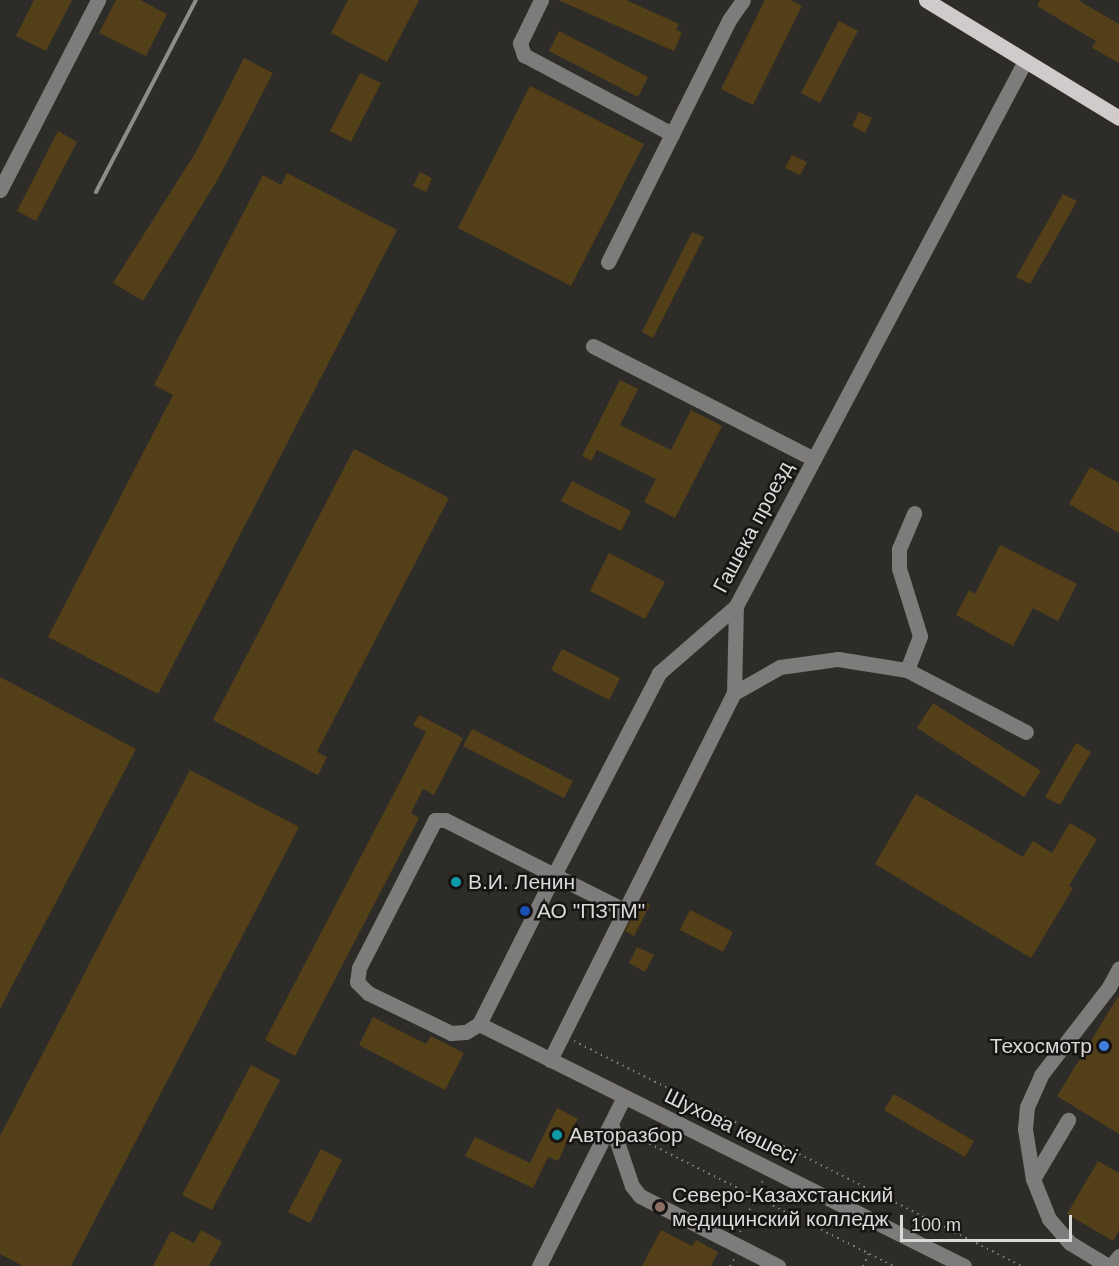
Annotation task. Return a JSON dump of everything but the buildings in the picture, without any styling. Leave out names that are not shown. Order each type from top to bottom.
[{"type":"main road","points":[[927,0],[1119,118]]},
{"type":"street","points":[[0,190],[98,0]]},
{"type":"street","points":[[541,0],[520,44],[524,55],[672,134]]},
{"type":"street","points":[[608,262],[729,20],[743,0]]},
{"type":"street","name":"Гашека проезд","points":[[479,1024],[659,673],[736,606],[1025,61]]},
{"type":"street","points":[[593,346],[814,459]]},
{"type":"street","points":[[907,670],[920,636],[899,568],[899,549],[914,513]]},
{"type":"street","points":[[550,1060],[734,693],[736,606]]},
{"type":"street","points":[[734,693],[780,667],[816,659],[907,670],[1026,732]]},
{"type":"street","points":[[479,1024],[466,1032],[451,1033],[368,993],[357,982],[359,968],[427,827],[435,820],[445,820],[624,910]]},
{"type":"street","points":[[1119,968],[1109,987],[1058,1050],[1032,1096],[1025,1129],[1038,1199],[1058,1233],[1110,1266],[1119,1256]]},
{"type":"street","name":"Шухова көшесі","points":[[479,1024],[964,1266]]},
{"type":"street","points":[[539,1266],[624,1097]]},
{"type":"street","points":[[1033,1179],[1068,1120]]},
{"type":"street","points":[[610,1124],[632,1185],[640,1196],[778,1266]]},
{"type":"path","points":[[561,1035],[1022,1266]]},
{"type":"path","points":[[610,1124],[894,1266]]},
{"type":"path","points":[[730,1266],[741,1224],[769,1169]]},
{"type":"path","points":[[862,1266],[869,1253]]},
{"type":"railway","points":[[96,192],[196,0]]},
{"type":"place","name":"В.И. Ленин","points":[[456,882]]},
{"type":"place","name":"АО \"ПЗТМ\"","points":[[525,911]]},
{"type":"place","name":"Техосмотр","points":[[1104,1046]]},
{"type":"place","name":"Авторазбор","points":[[557,1135]]},
{"type":"place","name":"Северо-Казахстанский медицинский колледж","points":[[660,1207]]}]
